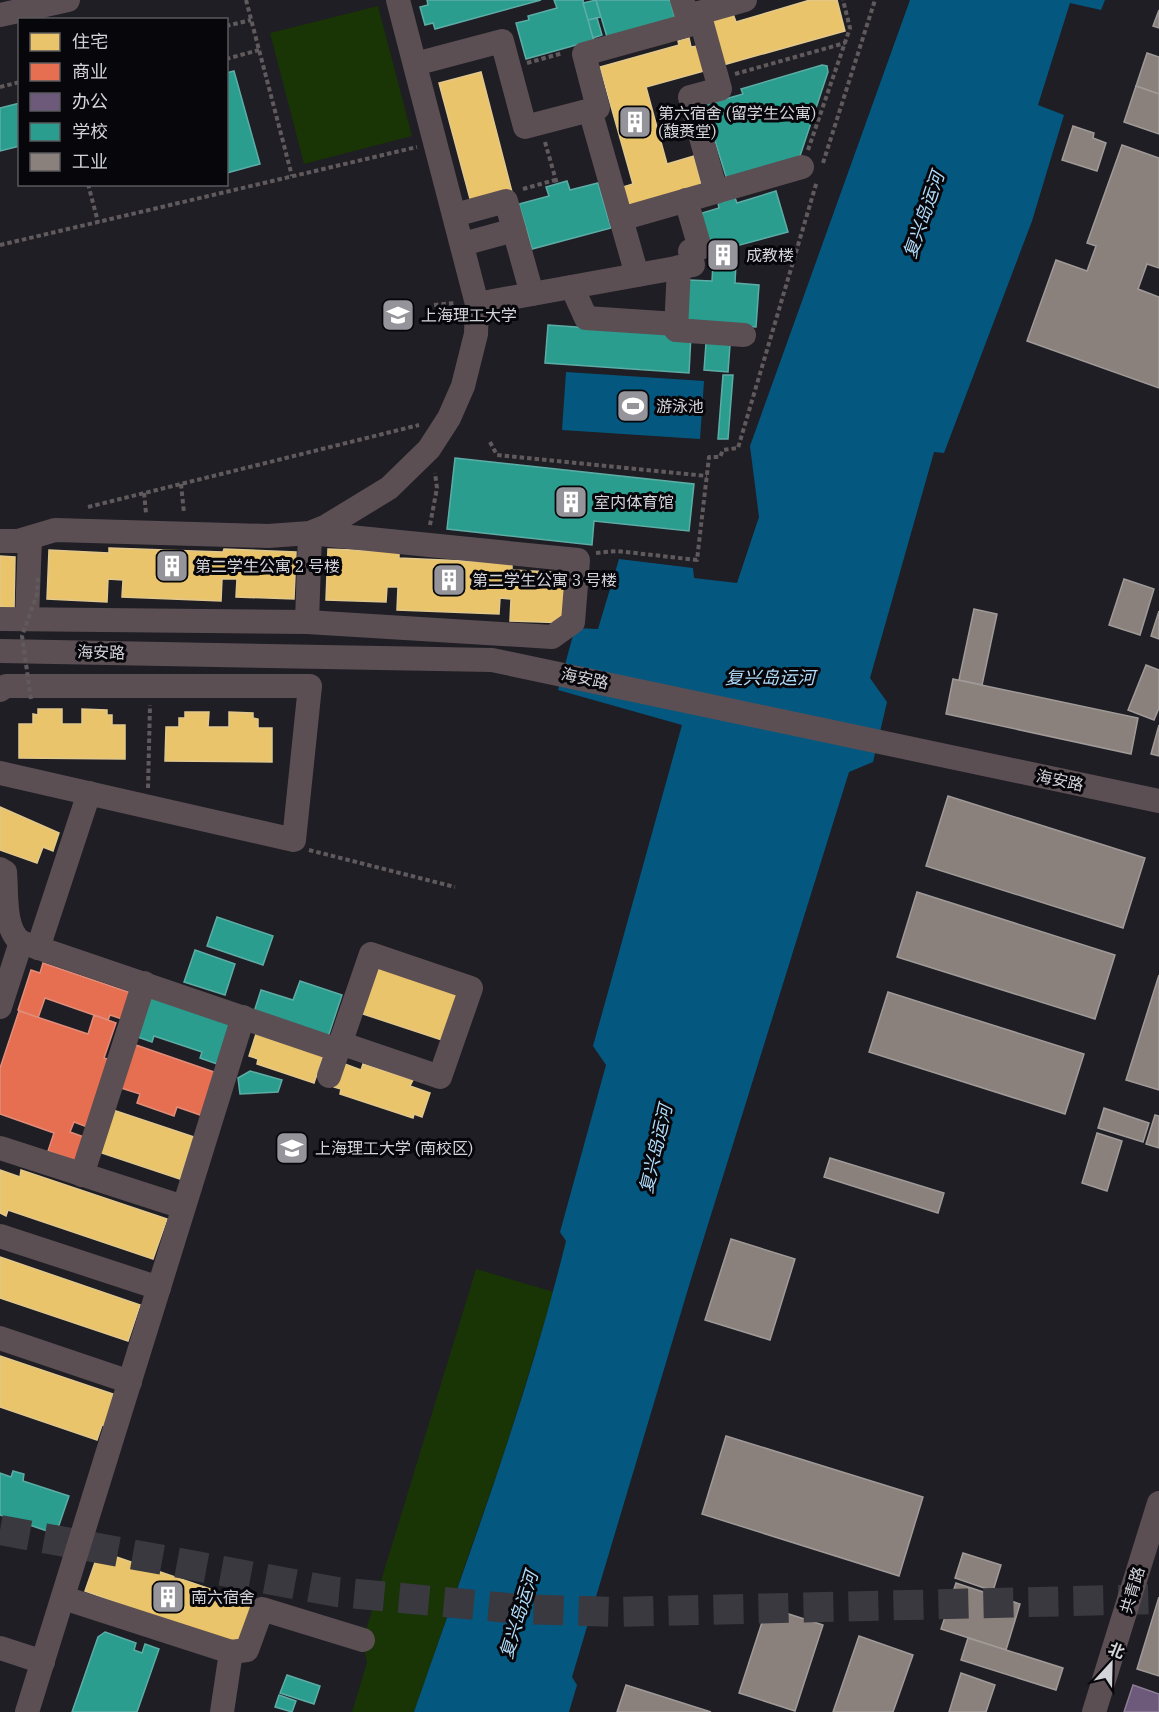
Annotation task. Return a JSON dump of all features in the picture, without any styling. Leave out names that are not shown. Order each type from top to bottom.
[{"type":"street","points":[[0,15],[44,13],[68,0]]},
{"type":"street","points":[[310,533],[343,518],[389,488],[429,449],[449,418],[470,365],[477,304],[398,0]]},
{"type":"street","points":[[689,10],[745,0]]},
{"type":"street","points":[[415,64],[502,41],[525,127],[598,108],[584,54],[689,25],[689,10]]},
{"type":"street","points":[[689,10],[720,89],[690,97],[716,192]]},
{"type":"street","points":[[590,110],[637,275]]},
{"type":"street","points":[[621,219],[802,167]]},
{"type":"street","points":[[477,304],[693,265],[690,251],[700,248],[686,200]]},
{"type":"street","points":[[455,215],[506,201],[532,294]]},
{"type":"street","points":[[463,244],[514,230]]},
{"type":"street","points":[[679,267],[676,330],[744,335]]},
{"type":"street","points":[[572,287],[586,318],[676,324]]},
{"type":"street","points":[[0,541],[30,539],[55,530],[268,536],[310,533],[578,560],[573,622],[552,637],[307,621],[0,619]]},
{"type":"street","points":[[307,621],[310,533]]},
{"type":"street","points":[[27,618],[33,574],[30,539]]},
{"type":"street","name":"海安路","points":[[0,651],[465,657],[492,660],[1159,801]]},
{"type":"street","points":[[0,690],[6,686],[310,686],[294,840],[0,773]]},
{"type":"street","points":[[0,1007],[29,945],[89,793]]},
{"type":"street","points":[[0,869],[5,872],[7,906],[12,932],[29,945],[243,1017],[339,1046],[440,1077],[471,988],[370,954],[339,1046],[329,1076]]},
{"type":"street","points":[[82,1175],[144,983]]},
{"type":"street","points":[[27,1712],[243,1017]]},
{"type":"street","points":[[0,1148],[183,1207]]},
{"type":"street","points":[[0,1236],[159,1288]]},
{"type":"street","points":[[0,1338],[130,1382]]},
{"type":"street","name":"共青路","points":[[1094,1712],[1159,1503]]},
{"type":"street","points":[[64,1598],[231,1652],[247,1650],[262,1609],[363,1640]]},
{"type":"street","points":[[0,1648],[43,1662]]},
{"type":"street","points":[[222,1712],[231,1652]]},
{"type":"path","points":[[246,0],[292,176]]},
{"type":"path","points":[[802,167],[850,28],[843,0]]},
{"type":"path","points":[[578,560],[607,551],[697,560],[709,457],[720,457],[723,450],[738,448],[875,0]]},
{"type":"path","points":[[228,26],[251,20]]},
{"type":"path","points":[[717,79],[845,43]]},
{"type":"path","points":[[509,68],[577,49],[584,54]]},
{"type":"path","points":[[228,58],[259,50]]},
{"type":"path","points":[[0,87],[18,82]]},
{"type":"path","points":[[506,201],[514,199],[522,189],[556,182],[540,123]]},
{"type":"path","points":[[0,245],[436,142]]},
{"type":"path","points":[[89,186],[98,222]]},
{"type":"path","points":[[88,507],[449,418]]},
{"type":"path","points":[[490,442],[497,454],[707,476]]},
{"type":"path","points":[[425,545],[438,488],[429,449]]},
{"type":"path","points":[[181,484],[186,533]]},
{"type":"path","points":[[31,699],[22,636],[37,594],[33,574]]},
{"type":"path","points":[[147,807],[151,686]]},
{"type":"path","points":[[294,840],[299,846],[310,851],[455,888]]},
{"type":"green space","points":[[378,6],[412,136],[304,164],[270,33]]},
{"type":"green space","points":[[476,1269],[554,1292],[505,1450],[414,1712],[352,1712],[367,1663],[363,1640]]},
{"type":"water","name":"复兴岛运河","points":[[910,0],[1105,0],[1101,10],[1070,3],[1038,105],[1064,115],[1032,221],[944,453],[934,452],[870,678],[887,702],[873,762],[849,772],[691,1279],[572,1677],[577,1685],[569,1712],[414,1712],[496,1478],[550,1301],[566,1241],[560,1232],[606,1065],[593,1046],[682,725],[558,690],[575,628],[598,629],[619,559],[693,568],[694,578],[737,583],[759,517],[750,446]]},
{"type":"water","name":"游泳池","points":[[566,372],[704,381],[700,439],[562,430]]},
{"type":"building: 住宅","points":[[810,0],[837,0],[845,31],[723,65],[710,20],[733,14],[736,22]]},
{"type":"building: 住宅","name":"第六宿舍 (留学生公寓) (馥赉堂)","points":[[689,38],[691,47],[697,46],[704,71],[646,87],[667,164],[694,156],[702,187],[629,208],[623,187],[633,184],[600,67],[679,45],[678,41]]},
{"type":"building: 住宅","points":[[481,72],[513,196],[472,206],[439,83]]},
{"type":"building: 住宅","name":"第二学生公寓 2 号楼","points":[[109,548],[296,552],[294,599],[236,597],[237,579],[222,579],[221,601],[122,597],[123,580],[108,579],[107,602],[47,599],[49,550],[109,553]]},
{"type":"building: 住宅","name":"第二学生公寓 3 号楼","points":[[328,549],[399,552],[399,558],[512,563],[512,570],[572,573],[570,623],[510,621],[511,599],[500,598],[499,614],[397,610],[398,587],[387,587],[386,602],[326,600]]},
{"type":"building: 住宅","points":[[0,556],[15,557],[14,608],[0,607]]},
{"type":"building: 住宅","points":[[38,709],[62,709],[62,724],[82,724],[82,709],[107,710],[107,715],[112,715],[112,725],[125,725],[125,759],[19,758],[19,724],[33,724],[33,714],[38,715]]},
{"type":"building: 住宅","points":[[185,712],[209,712],[208,727],[229,727],[229,712],[253,713],[253,718],[258,719],[258,728],[272,728],[272,762],[165,761],[166,727],[179,727],[179,718],[185,718]]},
{"type":"building: 住宅","points":[[0,807],[59,833],[53,851],[43,847],[37,863],[0,850]]},
{"type":"building: 住宅","points":[[375,965],[459,993],[445,1041],[357,1012]]},
{"type":"building: 住宅","points":[[256,1034],[323,1056],[314,1083],[257,1064],[258,1059],[249,1056]]},
{"type":"building: 住宅","points":[[342,1063],[361,1070],[363,1064],[413,1080],[410,1086],[430,1093],[422,1117],[414,1114],[413,1118],[340,1094],[341,1089],[334,1087]]},
{"type":"building: 住宅","points":[[113,1110],[194,1137],[180,1179],[99,1152]]},
{"type":"building: 住宅","points":[[0,1170],[20,1177],[21,1170],[167,1219],[153,1259],[8,1210],[6,1216],[0,1213]]},
{"type":"building: 住宅","points":[[0,1257],[140,1305],[128,1341],[0,1298]]},
{"type":"building: 住宅","points":[[0,1356],[113,1394],[106,1426],[102,1425],[97,1440],[0,1407]]},
{"type":"building: 住宅","name":"南六宿舍","points":[[99,1551],[254,1604],[241,1644],[117,1608],[118,1603],[85,1591]]},
{"type":"building: 商业","points":[[43,963],[134,994],[125,1020],[110,1015],[108,1020],[45,998],[38,1018],[18,1010],[31,970],[40,973]]},
{"type":"building: 商业","points":[[19,1011],[88,1034],[94,1015],[116,1023],[104,1058],[113,1061],[90,1128],[74,1122],[70,1132],[84,1137],[76,1161],[48,1151],[54,1133],[0,1114],[0,1068]]},
{"type":"building: 商业","points":[[136,1045],[217,1073],[203,1116],[177,1107],[174,1116],[137,1103],[140,1094],[121,1088]]},
{"type":"building: 办公","points":[[1133,1685],[1159,1694],[1159,1712],[1124,1712]]},
{"type":"building: 学校","points":[[427,0],[541,0],[435,29],[433,23],[425,25],[420,7],[428,5]]},
{"type":"building: 学校","points":[[554,0],[583,0],[594,40],[526,59],[516,23],[529,20],[528,16],[557,8]]},
{"type":"building: 学校","points":[[596,0],[601,17],[588,20],[583,3]]},
{"type":"building: 学校","points":[[596,0],[670,0],[675,18],[607,37]]},
{"type":"building: 学校","points":[[597,18],[602,35],[593,38],[588,20]]},
{"type":"building: 学校","points":[[822,65],[827,66],[828,72],[800,156],[728,183],[704,105],[743,94],[741,89]]},
{"type":"building: 学校","points":[[234,71],[260,164],[228,173],[228,72]]},
{"type":"building: 学校","points":[[18,104],[18,146],[0,151],[0,108]]},
{"type":"building: 学校","points":[[567,181],[570,190],[598,183],[611,228],[532,249],[519,204],[549,196],[546,187]]},
{"type":"building: 学校","name":"成教楼","points":[[776,191],[788,232],[732,247],[736,263],[735,283],[759,285],[756,327],[686,322],[689,280],[712,281],[713,263],[702,226],[702,213],[719,208],[718,203],[735,198],[737,203]]},
{"type":"building: 学校","points":[[548,325],[691,335],[689,373],[545,363]]},
{"type":"building: 学校","points":[[706,343],[730,345],[728,372],[704,370]]},
{"type":"building: 学校","points":[[723,375],[733,375],[728,439],[718,439]]},
{"type":"building: 学校","name":"室内体育馆","points":[[455,458],[694,484],[689,531],[594,521],[592,545],[447,529]]},
{"type":"building: 学校","points":[[217,917],[273,936],[263,965],[207,946]]},
{"type":"building: 学校","points":[[195,950],[235,964],[225,995],[184,982]]},
{"type":"building: 学校","points":[[300,981],[342,995],[327,1040],[253,1015],[261,990],[293,1000]]},
{"type":"building: 学校","points":[[146,995],[234,1025],[220,1065],[200,1058],[202,1052],[154,1036],[152,1042],[132,1035]]},
{"type":"building: 学校","points":[[250,1071],[282,1080],[278,1092],[240,1094],[238,1078]]},
{"type":"building: 学校","points":[[13,1471],[24,1474],[23,1481],[69,1496],[56,1534],[0,1515],[0,1473],[11,1477]]},
{"type":"building: 学校","points":[[105,1632],[136,1643],[134,1650],[142,1653],[145,1644],[159,1649],[137,1712],[72,1712],[98,1637]]},
{"type":"building: 学校","points":[[287,1675],[320,1686],[314,1704],[280,1693]]},
{"type":"building: 学校","points":[[279,1695],[296,1701],[292,1712],[275,1707]]},
{"type":"building: 工业","points":[[1159,10],[1159,28],[1153,26]]},
{"type":"building: 工业","points":[[1147,53],[1159,57],[1159,94],[1136,86]]},
{"type":"building: 工业","points":[[1136,86],[1159,94],[1159,134],[1124,122]]},
{"type":"building: 工业","points":[[1073,126],[1094,133],[1093,138],[1106,143],[1097,171],[1062,160]]},
{"type":"building: 工业","points":[[1122,145],[1159,158],[1159,268],[1147,264],[1138,289],[1159,297],[1159,388],[1027,341],[1056,260],[1087,271],[1096,246],[1087,243]]},
{"type":"building: 工业","points":[[1124,579],[1154,589],[1140,635],[1109,625]]},
{"type":"building: 工业","points":[[974,609],[997,614],[982,685],[959,680]]},
{"type":"building: 工业","points":[[1159,611],[1159,639],[1151,636]]},
{"type":"building: 工业","points":[[1146,665],[1159,670],[1159,708],[1154,720],[1128,710]]},
{"type":"building: 工业","points":[[953,679],[1138,718],[1131,754],[946,714]]},
{"type":"building: 工业","points":[[1159,725],[1159,756],[1151,754]]},
{"type":"building: 工业","points":[[948,796],[1145,858],[1123,928],[926,866]]},
{"type":"building: 工业","points":[[917,892],[1115,955],[1095,1019],[897,957]]},
{"type":"building: 工业","points":[[1159,975],[1159,1090],[1126,1080]]},
{"type":"building: 工业","points":[[888,992],[1084,1054],[1065,1114],[869,1052]]},
{"type":"building: 工业","points":[[1104,1108],[1149,1123],[1143,1142],[1098,1128]]},
{"type":"building: 工业","points":[[1155,1115],[1159,1116],[1159,1148],[1146,1144]]},
{"type":"building: 工业","points":[[1097,1133],[1122,1141],[1107,1191],[1082,1183]]},
{"type":"building: 工业","points":[[830,1158],[944,1193],[938,1213],[824,1177]]},
{"type":"building: 工业","points":[[731,1239],[795,1259],[770,1340],[705,1320]]},
{"type":"building: 工业","points":[[726,1436],[923,1497],[899,1576],[702,1514]]},
{"type":"building: 工业","points":[[963,1553],[1001,1565],[993,1591],[955,1578]]},
{"type":"building: 工业","points":[[956,1583],[1020,1604],[1006,1650],[941,1629]]},
{"type":"building: 工业","points":[[1159,1597],[1159,1676],[1137,1669]]},
{"type":"building: 工业","points":[[767,1607],[823,1625],[795,1711],[739,1693]]},
{"type":"building: 工业","points":[[859,1636],[913,1655],[893,1712],[833,1712]]},
{"type":"building: 工业","points":[[968,1638],[1063,1668],[1056,1690],[961,1660]]},
{"type":"building: 工业","points":[[961,1673],[995,1685],[986,1712],[949,1712]]},
{"type":"building: 工业","points":[[626,1685],[711,1712],[617,1712]]},
{"type":"tunnel","points":[[0,1530],[337,1592],[519,1609],[616,1612],[1159,1599]]},
{"type":"place","name":"第六宿舍 (留学生公寓) (馥赉堂)","points":[[635,122]]},
{"type":"place","name":"成教楼","points":[[723,255]]},
{"type":"place","name":"上海理工大学","points":[[398,315]]},
{"type":"place","name":"游泳池","points":[[633,406]]},
{"type":"place","name":"室内体育馆","points":[[571,502]]},
{"type":"place","name":"第二学生公寓 2 号楼","points":[[172,566]]},
{"type":"place","name":"第二学生公寓 3 号楼","points":[[449,580]]},
{"type":"place","name":"上海理工大学 (南校区)","points":[[292,1148]]},
{"type":"place","name":"南六宿舍","points":[[168,1597]]}]
